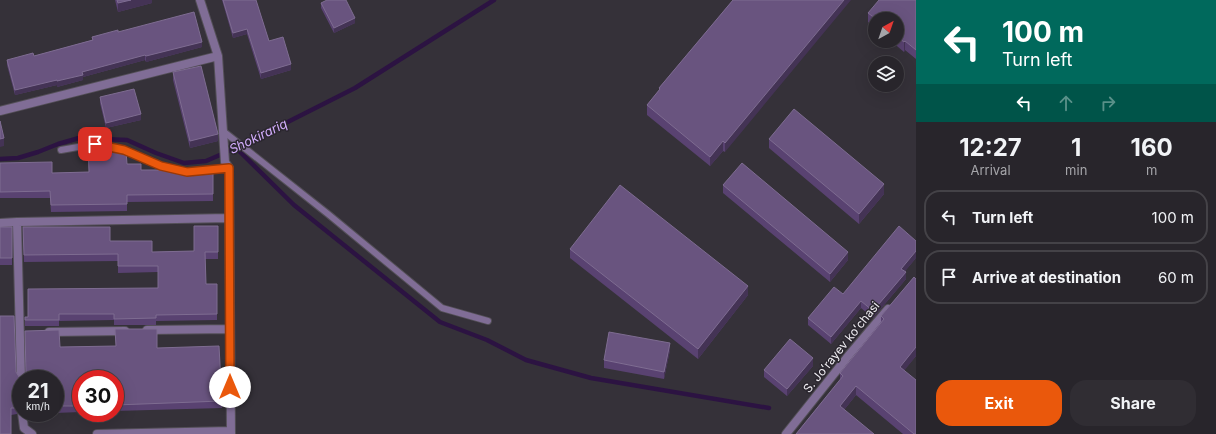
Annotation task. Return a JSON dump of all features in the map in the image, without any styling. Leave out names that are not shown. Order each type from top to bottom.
[{"type":"street","points":[[97,434],[230,432],[229,218],[227,165],[218,56],[200,0]]},
{"type":"street","points":[[0,110],[218,56]]},
{"type":"street","points":[[0,223],[229,218]]},
{"type":"street","points":[[17,222],[24,332],[22,370]]},
{"type":"street","name":"S. Joʻrayev koʻchasi","points":[[786,434],[849,355],[896,300]]},
{"type":"street","points":[[43,332],[230,329]]},
{"type":"street","points":[[23,422],[24,428],[32,434]]},
{"type":"lane","points":[[223,131],[328,214],[442,308],[488,321]]},
{"type":"lane","points":[[61,150],[95,144],[124,150],[161,166],[187,172],[227,165]]},
{"type":"building","points":[[117,0],[131,0],[118,3]]},
{"type":"building","points":[[223,0],[256,0],[269,41],[283,37],[291,64],[261,73],[247,29],[233,33]]},
{"type":"building","points":[[327,0],[346,0],[355,18],[334,28],[321,3]]},
{"type":"building","points":[[733,0],[844,0],[725,143],[723,141],[710,157],[647,105],[660,89],[659,88]]},
{"type":"building","points":[[879,0],[916,0],[916,50],[905,41],[904,42],[904,12],[869,12]]},
{"type":"building","points":[[194,12],[202,42],[145,55],[82,72],[83,75],[15,90],[7,60],[33,53],[34,56],[93,40],[92,37],[118,30],[118,32]]},
{"type":"building","points":[[201,66],[218,134],[190,141],[173,72]]},
{"type":"building","points":[[134,89],[141,114],[106,123],[100,97]]},
{"type":"building","points":[[794,109],[884,184],[859,214],[769,139]]},
{"type":"building","points":[[0,121],[4,138],[0,139]]},
{"type":"building","points":[[117,146],[126,151],[127,164],[141,164],[141,170],[213,170],[213,194],[127,195],[127,204],[51,205],[50,191],[0,192],[0,163],[52,162],[52,173],[89,172],[88,147]]},
{"type":"building","points":[[742,163],[848,252],[830,274],[723,185]]},
{"type":"building","points":[[620,185],[748,286],[698,349],[570,249]]},
{"type":"building","points":[[194,226],[218,226],[218,252],[205,252],[206,284],[217,284],[217,314],[156,315],[156,318],[114,319],[114,314],[59,314],[59,320],[25,320],[25,317],[28,317],[28,289],[158,288],[158,266],[118,266],[118,254],[24,255],[23,227],[110,227],[110,241],[152,241],[152,252],[194,251]]},
{"type":"building","points":[[899,226],[916,241],[916,251],[901,269],[906,272],[873,311],[861,301],[831,337],[808,318],[834,287],[843,294]]},
{"type":"building","points":[[0,227],[12,227],[12,258],[0,258]]},
{"type":"building","points":[[914,277],[916,279],[916,347],[900,367],[916,380],[916,434],[914,434],[856,386],[840,406],[874,434],[796,434],[843,376],[840,373],[884,319],[881,316]]},
{"type":"building","points":[[0,316],[14,316],[16,370],[12,370],[11,434],[0,434]]},
{"type":"building","points":[[115,329],[157,329],[157,348],[219,346],[222,401],[124,405],[124,370],[72,370],[72,406],[64,406],[64,370],[26,370],[25,331],[59,330],[60,347],[116,346]]},
{"type":"building","points":[[609,332],[670,343],[664,372],[604,360]]},
{"type":"building","points":[[790,339],[813,358],[787,389],[764,370]]},
{"type":"waterway","name":"Shokirariq","points":[[0,159],[18,158],[79,138],[127,140],[156,153],[184,163],[206,161],[236,148],[355,88],[494,0]]},
{"type":"waterway","points":[[236,148],[294,205],[440,322],[487,340],[526,360],[591,378],[769,408]]},
{"type":"route","points":[[95,144],[124,150],[161,166],[187,172],[229,168],[230,387]]}]
